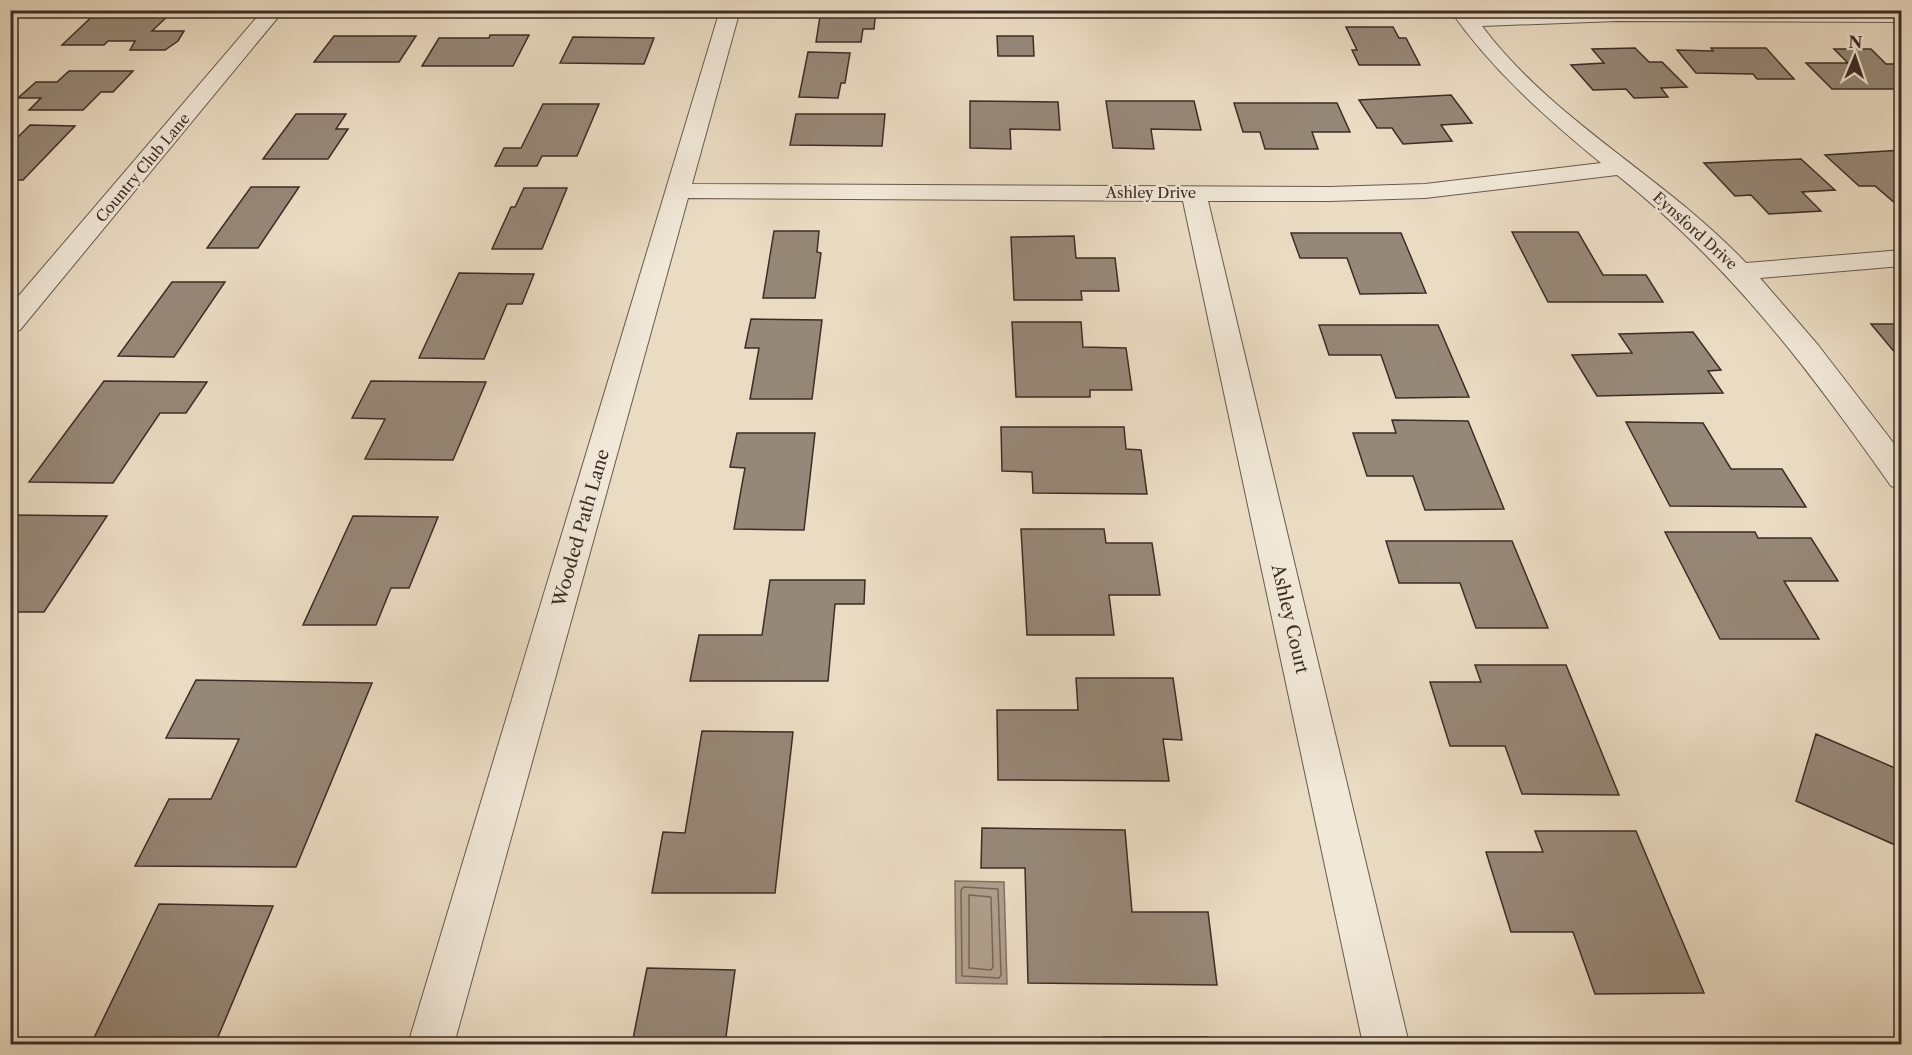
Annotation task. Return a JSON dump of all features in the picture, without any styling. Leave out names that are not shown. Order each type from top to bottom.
[{"type":"street","name":"Country Club Lane","points":[[10,324],[274,10]]},
{"type":"street","name":"Wooded Path Lane","points":[[432,1044],[730,10]]},
{"type":"street","points":[[1463,15],[1902,16]]},
{"type":"street","name":"Eynsford Drive","points":[[1463,15],[1502,61],[1549,110],[1702,234],[1740,272],[1784,320],[1902,478]]},
{"type":"street","name":"Ashley Drive","points":[[679,191],[1194,194],[1425,191],[1622,167]]},
{"type":"street","name":"Ashley Court","points":[[1194,194],[1386,1044]]},
{"type":"street","points":[[1740,272],[1902,258]]},
{"type":"water","points":[[955,881],[1004,882],[1007,984],[956,983]]},
{"type":"building","points":[[99,10],[172,12],[152,31],[184,31],[178,41],[165,50],[130,50],[135,41],[108,41],[104,45],[62,45]]},
{"type":"building","points":[[821,10],[876,10],[874,29],[863,29],[861,42],[816,42]]},
{"type":"building","points":[[1346,27],[1393,27],[1399,38],[1406,38],[1420,65],[1359,65],[1352,50],[1357,50]]},
{"type":"building","points":[[490,35],[529,35],[513,66],[422,66],[439,38],[489,38]]},
{"type":"building","points":[[334,36],[416,36],[399,62],[314,62]]},
{"type":"building","points":[[997,36],[1033,36],[1034,56],[998,56]]},
{"type":"building","points":[[573,37],[654,38],[644,64],[560,63]]},
{"type":"building","points":[[1635,48],[1649,62],[1662,62],[1687,87],[1661,88],[1668,97],[1634,98],[1626,89],[1593,90],[1571,65],[1604,63],[1592,49]]},
{"type":"building","points":[[1711,48],[1766,48],[1794,79],[1757,79],[1753,74],[1696,73],[1677,50],[1713,51]]},
{"type":"building","points":[[1834,49],[1871,49],[1886,64],[1900,64],[1902,89],[1832,89],[1806,63],[1848,63]]},
{"type":"building","points":[[808,52],[850,53],[845,83],[841,83],[838,98],[799,97]]},
{"type":"building","points":[[69,71],[133,71],[113,92],[101,92],[83,110],[29,110],[41,98],[18,98],[36,82],[57,82]]},
{"type":"building","points":[[1451,95],[1472,123],[1441,125],[1452,141],[1403,144],[1392,128],[1377,128],[1359,100]]},
{"type":"building","points":[[970,101],[1058,102],[1060,130],[1010,129],[1011,149],[970,148]]},
{"type":"building","points":[[1106,101],[1194,101],[1201,130],[1151,129],[1154,149],[1113,148]]},
{"type":"building","points":[[1234,103],[1337,103],[1350,132],[1312,132],[1318,149],[1265,149],[1260,132],[1243,132]]},
{"type":"building","points":[[543,104],[599,104],[577,156],[542,156],[537,166],[495,166],[504,148],[521,148]]},
{"type":"building","points":[[296,114],[346,114],[336,129],[348,129],[328,159],[263,159]]},
{"type":"building","points":[[796,114],[885,114],[882,146],[790,145]]},
{"type":"building","points":[[30,125],[75,126],[23,180],[10,180],[10,145]]},
{"type":"building","points":[[1902,150],[1902,204],[1896,204],[1875,186],[1859,186],[1825,155]]},
{"type":"building","points":[[1801,159],[1835,190],[1802,192],[1821,211],[1769,214],[1751,195],[1735,196],[1704,163]]},
{"type":"building","points":[[251,187],[299,187],[258,248],[207,248]]},
{"type":"building","points":[[524,188],[567,188],[542,249],[492,249],[511,207],[515,207]]},
{"type":"building","points":[[774,231],[819,231],[817,252],[821,253],[815,298],[763,298]]},
{"type":"building","points":[[1512,232],[1578,232],[1603,275],[1646,275],[1663,302],[1548,302]]},
{"type":"building","points":[[1291,233],[1401,233],[1426,293],[1360,294],[1347,258],[1300,258]]},
{"type":"building","points":[[1074,236],[1076,258],[1115,258],[1119,291],[1081,291],[1082,300],[1014,300],[1011,237]]},
{"type":"building","points":[[459,273],[534,274],[522,304],[507,304],[484,359],[419,358]]},
{"type":"building","points":[[172,282],[225,282],[174,357],[118,356]]},
{"type":"building","points":[[751,319],[822,320],[812,399],[750,399],[759,348],[745,348]]},
{"type":"building","points":[[1012,322],[1081,322],[1083,347],[1126,348],[1132,390],[1090,390],[1090,397],[1016,397]]},
{"type":"building","points":[[1871,324],[1902,324],[1902,361]]},
{"type":"building","points":[[1319,325],[1438,325],[1469,397],[1396,398],[1381,355],[1329,355]]},
{"type":"building","points":[[1693,332],[1721,370],[1708,371],[1723,393],[1597,396],[1572,355],[1632,353],[1619,334]]},
{"type":"building","points":[[104,381],[207,382],[186,413],[160,413],[113,483],[29,482]]},
{"type":"building","points":[[371,381],[486,382],[453,460],[365,459],[385,419],[352,418]]},
{"type":"building","points":[[1392,420],[1468,421],[1504,509],[1425,510],[1413,476],[1367,476],[1353,433],[1396,433]]},
{"type":"building","points":[[1626,422],[1703,423],[1731,469],[1782,469],[1806,507],[1670,506]]},
{"type":"building","points":[[1001,427],[1124,427],[1126,449],[1141,450],[1147,494],[1033,493],[1032,472],[1002,471]]},
{"type":"building","points":[[737,433],[815,433],[804,530],[734,529],[745,468],[730,467]]},
{"type":"building","points":[[10,515],[107,516],[44,612],[10,612]]},
{"type":"building","points":[[353,516],[438,517],[409,588],[391,588],[376,625],[303,625]]},
{"type":"building","points":[[1021,529],[1104,529],[1106,543],[1152,543],[1160,595],[1109,595],[1114,635],[1027,635]]},
{"type":"building","points":[[1665,532],[1755,532],[1758,538],[1811,538],[1838,581],[1784,581],[1819,639],[1720,639]]},
{"type":"building","points":[[1386,541],[1512,541],[1548,628],[1476,628],[1460,583],[1399,583]]},
{"type":"building","points":[[770,580],[865,580],[864,604],[835,604],[828,681],[690,681],[699,635],[762,635]]},
{"type":"building","points":[[1475,665],[1566,665],[1619,795],[1522,794],[1505,746],[1450,746],[1430,682],[1481,682]]},
{"type":"building","points":[[1076,678],[1173,678],[1182,740],[1163,739],[1169,781],[998,780],[997,710],[1078,710]]},
{"type":"building","points":[[196,680],[372,683],[296,867],[135,866],[169,799],[211,799],[239,739],[166,738]]},
{"type":"building","points":[[702,731],[793,732],[775,893],[652,893],[663,832],[685,833]]},
{"type":"building","points":[[1816,734],[1902,771],[1902,848],[1796,801]]},
{"type":"building","points":[[982,828],[1125,830],[1132,912],[1208,912],[1217,985],[1028,983],[1025,868],[981,868]]},
{"type":"building","points":[[1535,831],[1636,831],[1704,993],[1595,994],[1573,932],[1511,932],[1486,852],[1543,852]]},
{"type":"building","points":[[159,904],[273,906],[215,1044],[91,1044]]},
{"type":"building","points":[[647,968],[735,970],[725,1044],[632,1044]]},
{"type":"building","points":[[1103,1037],[1208,1037],[1209,1044],[1104,1044]]}]
